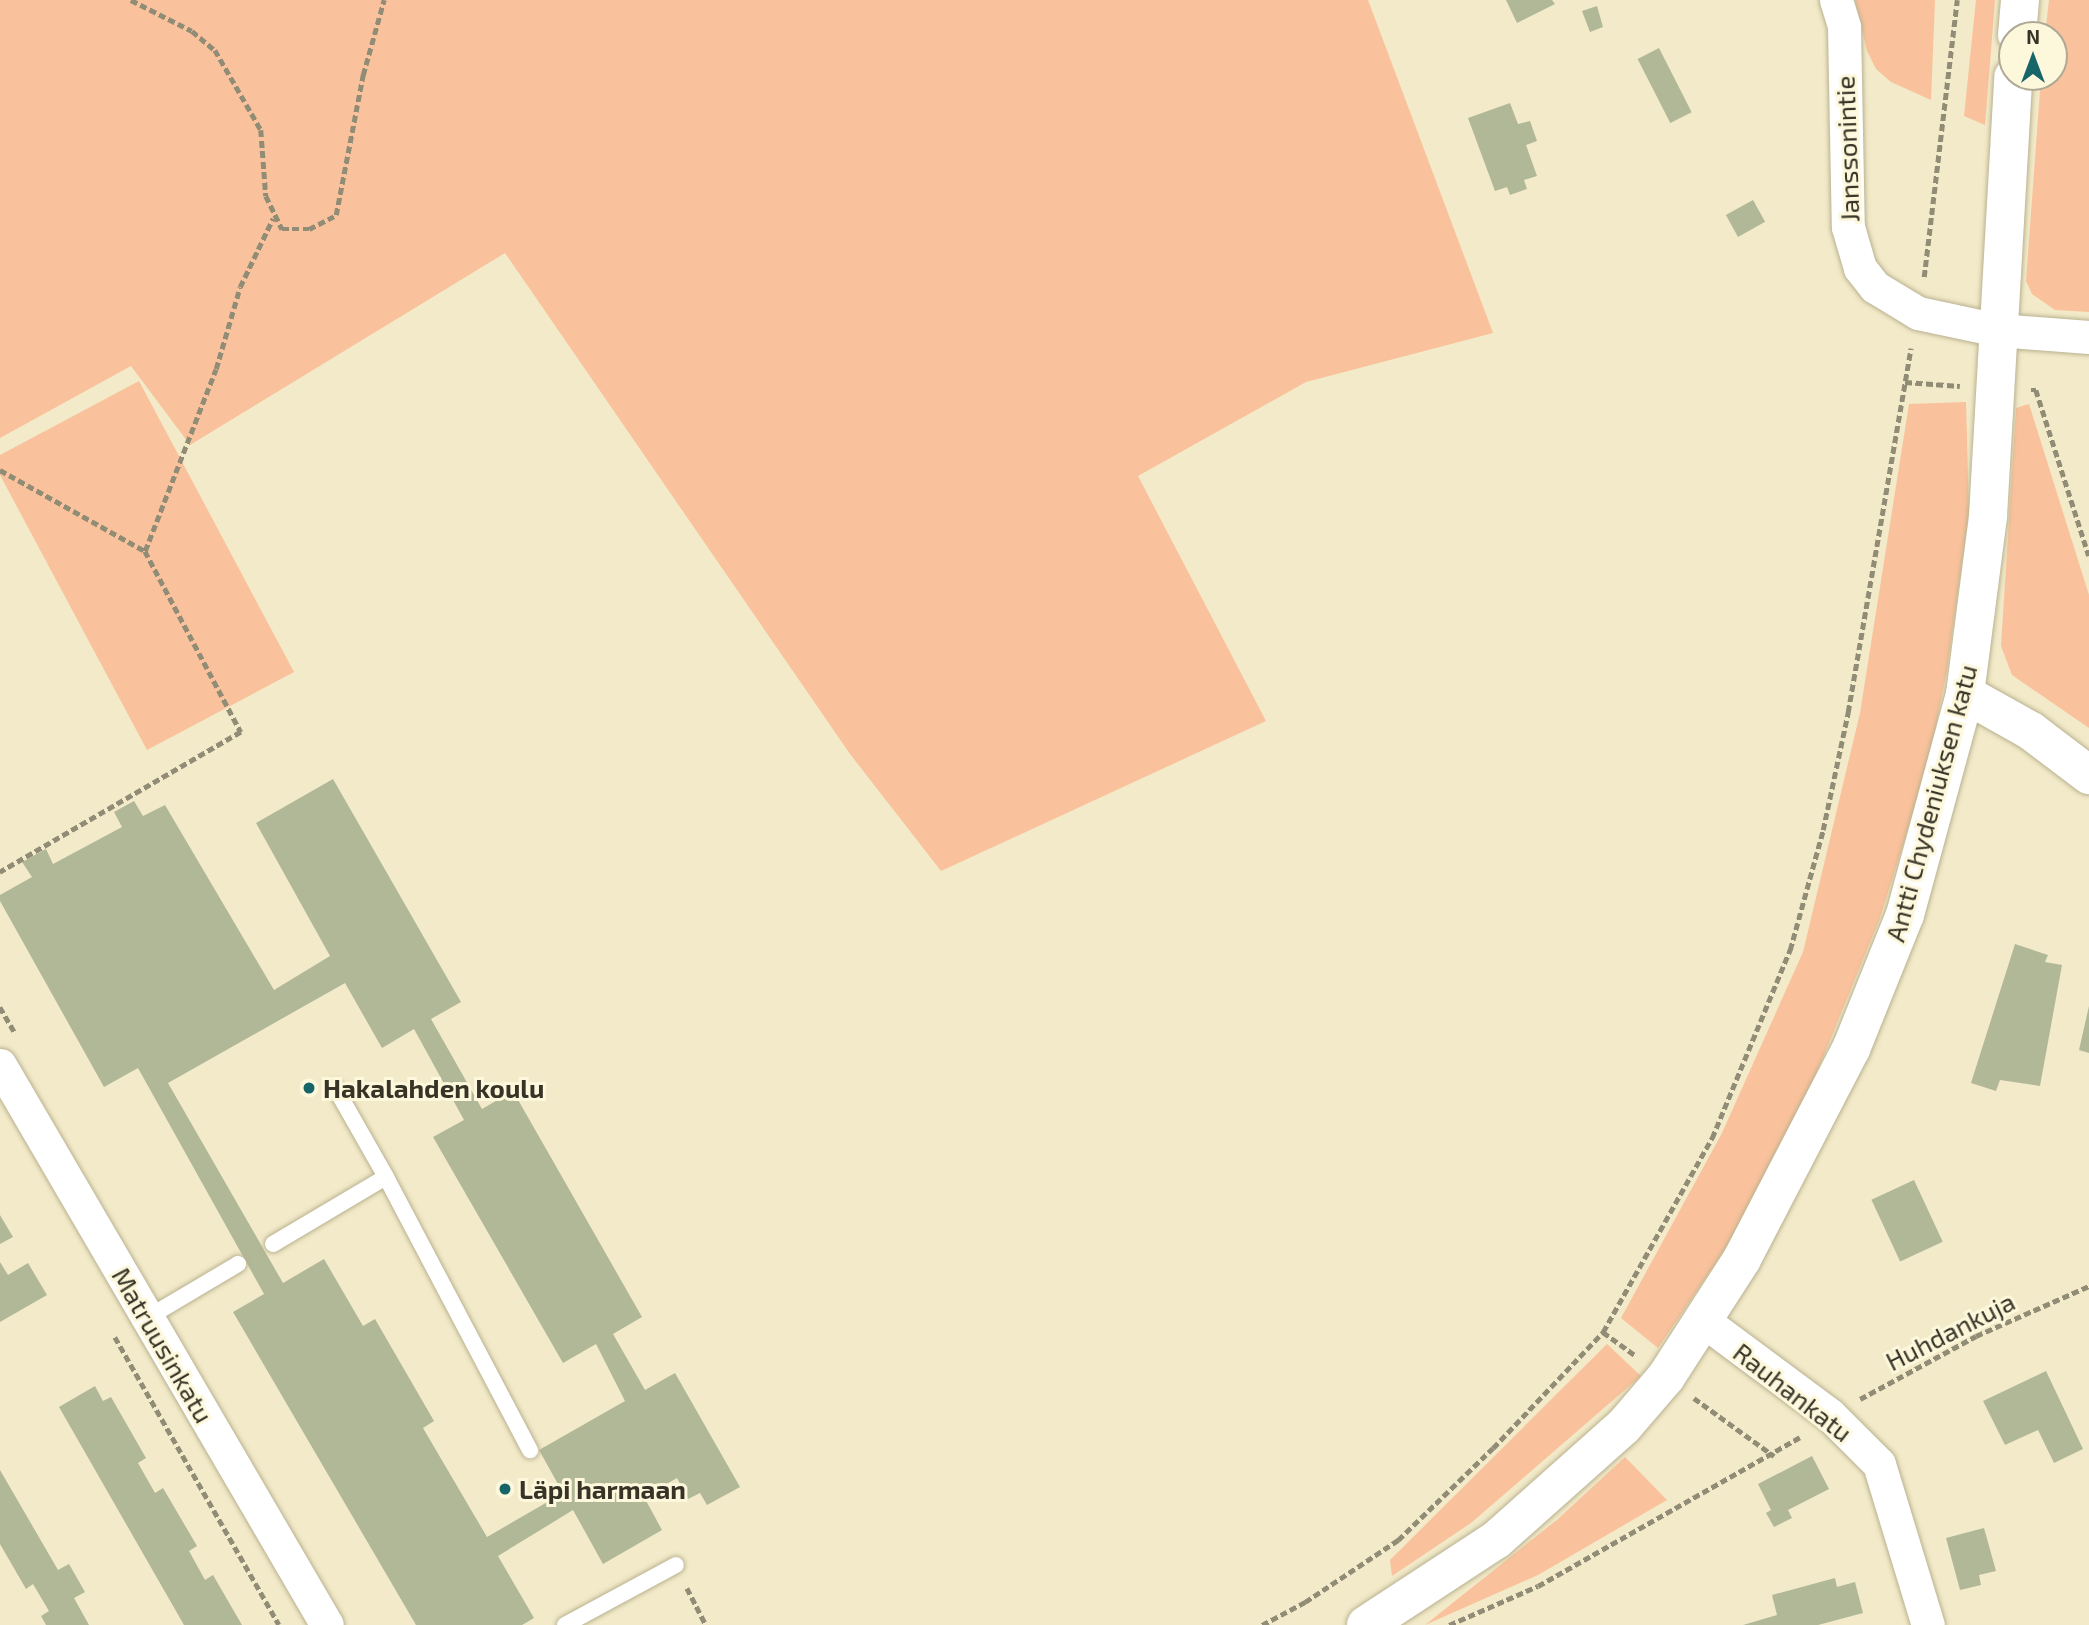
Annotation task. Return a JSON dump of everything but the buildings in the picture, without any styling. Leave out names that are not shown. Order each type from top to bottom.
[{"type":"main road","points":[[2018,21],[2020,0]]},
{"type":"main road","name":"Antti Chydeniuksen katu","points":[[1366,1625],[1496,1540],[1625,1426],[1705,1322],[1780,1191],[1851,1049],[1905,915],[1965,694],[1988,516],[2012,91]]},
{"type":"main road","points":[[1965,694],[2031,731],[2089,775]]},
{"type":"street","name":"Janssonintie","points":[[1836,0],[1844,27],[1848,227],[1860,268],[1875,288],[1918,313],[1997,330],[2089,337]]},
{"type":"street","name":"Matruusinkatu","points":[[0,1065],[327,1625]]},
{"type":"street","name":"Rauhankatu","points":[[1705,1322],[1830,1415],[1879,1464],[1928,1625]]},
{"type":"lane","points":[[336,1089],[386,1177],[530,1450]]},
{"type":"lane","points":[[273,1244],[386,1177]]},
{"type":"lane","points":[[147,1318],[238,1264]]},
{"type":"lane","points":[[565,1625],[676,1565]]},
{"type":"path","points":[[131,0],[192,31],[215,50],[261,130],[266,196],[273,218],[282,229],[309,229],[336,215],[363,75],[384,0]]},
{"type":"path","points":[[1262,1625],[1305,1602],[1398,1540],[1603,1332],[1712,1138],[1790,950],[1823,830],[1849,712],[1918,313],[1958,0]]},
{"type":"path","points":[[145,551],[216,369],[240,287],[273,218]]},
{"type":"path","points":[[2036,390],[2089,556]]},
{"type":"path","points":[[0,470],[145,551],[242,732],[0,872]]},
{"type":"path","name":"Huhdankuja","points":[[1450,1625],[1538,1586],[1701,1497],[1774,1455],[1830,1415],[1976,1336],[2089,1286]]},
{"type":"path","points":[[109,1327],[279,1625]]},
{"type":"path","points":[[676,1565],[706,1625]]},
{"type":"shaded area","points":[[0,0],[1368,0],[1493,333],[1306,382],[1138,476],[1266,721],[941,871],[850,754],[505,253],[190,445],[131,366],[0,438]]},
{"type":"shaded area","points":[[1855,0],[1935,0],[1931,100],[1891,82],[1876,69],[1867,51]]},
{"type":"shaded area","points":[[1976,0],[1995,0],[1985,125],[1964,116]]},
{"type":"shaded area","points":[[2049,0],[2089,0],[2089,312],[2055,310],[2032,294],[2026,281],[2040,91],[2068,91],[2068,21],[2047,21]]},
{"type":"shaded area","points":[[139,381],[294,672],[147,750],[0,475],[0,455]]},
{"type":"shaded area","points":[[1966,402],[1969,513],[1947,670],[1928,766],[1880,918],[1811,1087],[1735,1235],[1658,1348],[1621,1318],[1722,1133],[1803,952],[1860,713],[1909,404]]},
{"type":"shaded area","points":[[2029,404],[2089,595],[2089,728],[2012,675],[2001,646],[2016,408]]},
{"type":"shaded area","points":[[1607,1344],[1641,1376],[1471,1523],[1392,1576],[1390,1560]]},
{"type":"shaded area","points":[[1625,1457],[1667,1500],[1538,1575],[1425,1625],[1558,1519]]},
{"type":"place","name":"Hakalahden koulu","points":[[309,1088]]},
{"type":"place","name":"Läpi harmaan","points":[[505,1489]]}]
